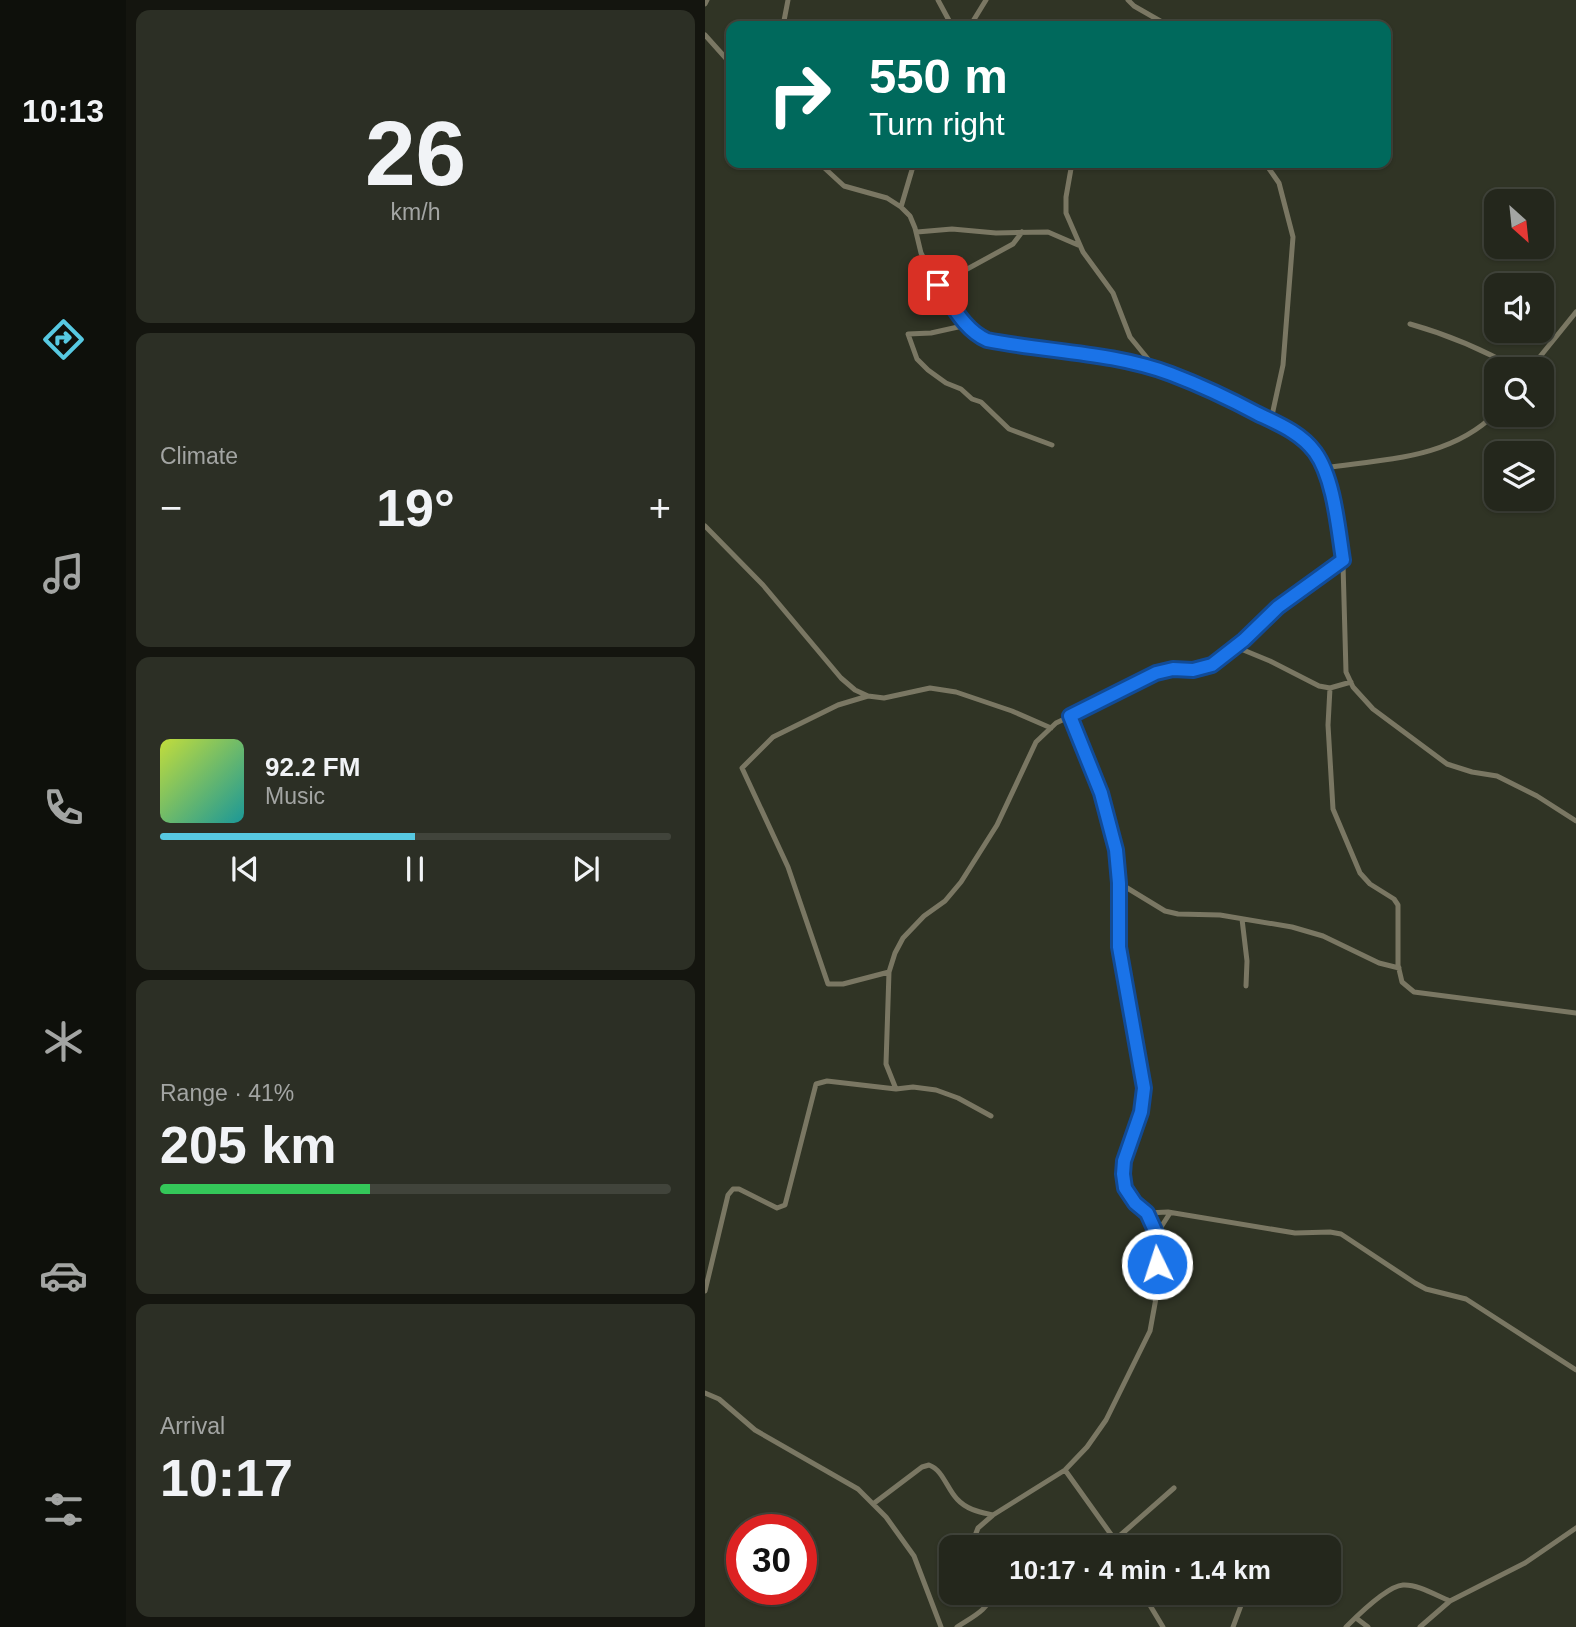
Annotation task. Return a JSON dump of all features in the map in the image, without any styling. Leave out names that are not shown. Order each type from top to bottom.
[{"type":"street","points":[[784,21],[788,0]]},
{"type":"street","points":[[938,0],[949,21]]},
{"type":"street","points":[[973,21],[986,0]]},
{"type":"street","points":[[1128,0],[1160,21]]},
{"type":"street","points":[[705,35],[726,58]]},
{"type":"street","points":[[824,168],[844,186],[887,198],[910,216],[917,232],[921,253],[938,285],[974,333],[987,340],[1091,356],[1170,373],[1302,437],[1316,453],[1324,468],[1337,520],[1343,560],[1346,672],[1351,682],[1373,709],[1447,764],[1497,776],[1537,796],[1576,821]]},
{"type":"street","points":[[901,207],[913,168]]},
{"type":"street","points":[[1071,168],[1066,213],[1080,246],[1113,293],[1130,337],[1157,370]]},
{"type":"street","points":[[1268,168],[1278,183],[1293,237],[1283,365],[1270,420]]},
{"type":"street","points":[[917,232],[952,229],[1048,232],[1080,246]]},
{"type":"street","points":[[938,285],[1013,244],[1022,232]]},
{"type":"street","points":[[1540,357],[1576,312]]},
{"type":"street","points":[[1410,324],[1450,336],[1496,357]]},
{"type":"street","points":[[967,325],[931,333],[908,334],[917,359],[946,383],[981,402],[1009,429],[1052,445]]},
{"type":"street","points":[[1324,468],[1409,457],[1434,451],[1466,437],[1484,423]]},
{"type":"street","points":[[705,526],[763,584],[841,678],[855,690],[868,696],[884,698],[930,688],[956,692],[1051,728]]},
{"type":"street","points":[[896,1089],[886,1064],[889,972],[895,953],[903,938],[924,916],[945,901],[961,882],[997,825],[1036,743],[1051,728],[1070,716],[1156,673],[1173,669],[1193,670],[1212,665],[1236,647],[1278,607],[1343,560]]},
{"type":"street","points":[[1236,647],[1270,661],[1307,682],[1330,688],[1351,682]]},
{"type":"street","points":[[1330,688],[1328,725],[1333,809],[1360,873],[1398,905],[1399,968],[1402,982],[1414,992],[1576,1013]]},
{"type":"street","points":[[868,696],[838,705],[773,737],[742,768],[788,867],[828,984],[843,984],[889,972]]},
{"type":"street","points":[[976,1535],[979,1528],[993,1515],[1065,1470],[1087,1447],[1106,1420],[1145,1341],[1156,1298],[1157,1235],[1147,1213],[1135,1203],[1125,1188],[1123,1174],[1124,1161],[1141,1112],[1144,1088],[1119,947],[1116,850],[1101,793],[1070,716]]},
{"type":"street","points":[[1119,883],[1165,911],[1292,927],[1323,936],[1379,963],[1399,968]]},
{"type":"street","points":[[1242,919],[1247,961],[1246,986]]},
{"type":"street","points":[[705,1291],[728,1195],[733,1189],[777,1208],[782,1208],[787,1201],[816,1084],[827,1081],[896,1089],[913,1087],[936,1090],[958,1098],[991,1116]]},
{"type":"street","points":[[1147,1213],[1170,1213],[1295,1233],[1341,1234],[1426,1289],[1466,1299],[1576,1370]]},
{"type":"street","points":[[1157,1235],[1170,1213]]},
{"type":"street","points":[[705,1394],[719,1399],[755,1430],[858,1489],[902,1537],[914,1556],[941,1627]]},
{"type":"street","points":[[873,1504],[922,1467],[929,1465],[933,1466],[957,1499],[970,1510],[993,1515]]},
{"type":"street","points":[[1065,1470],[1113,1535]]},
{"type":"street","points":[[1121,1535],[1174,1488]]},
{"type":"street","points":[[1420,1627],[1450,1601],[1525,1563],[1576,1528]]},
{"type":"street","points":[[1346,1627],[1393,1588],[1403,1585],[1419,1588],[1450,1601]]},
{"type":"street","points":[[956,1627],[987,1605]]},
{"type":"street","points":[[1150,1605],[1163,1627]]},
{"type":"street","points":[[1233,1627],[1241,1605]]},
{"type":"street","points":[[1356,1618],[1368,1627]]},
{"type":"route","points":[[938,285],[974,333],[987,340],[1123,361],[1170,373],[1302,437],[1316,453],[1324,468],[1337,520],[1343,560],[1278,607],[1227,655],[1212,665],[1193,670],[1173,669],[1156,673],[1070,716],[1101,793],[1116,850],[1119,947],[1144,1088],[1141,1112],[1124,1161],[1123,1174],[1125,1188],[1135,1203],[1147,1213],[1157,1235],[1157,1264]]}]
